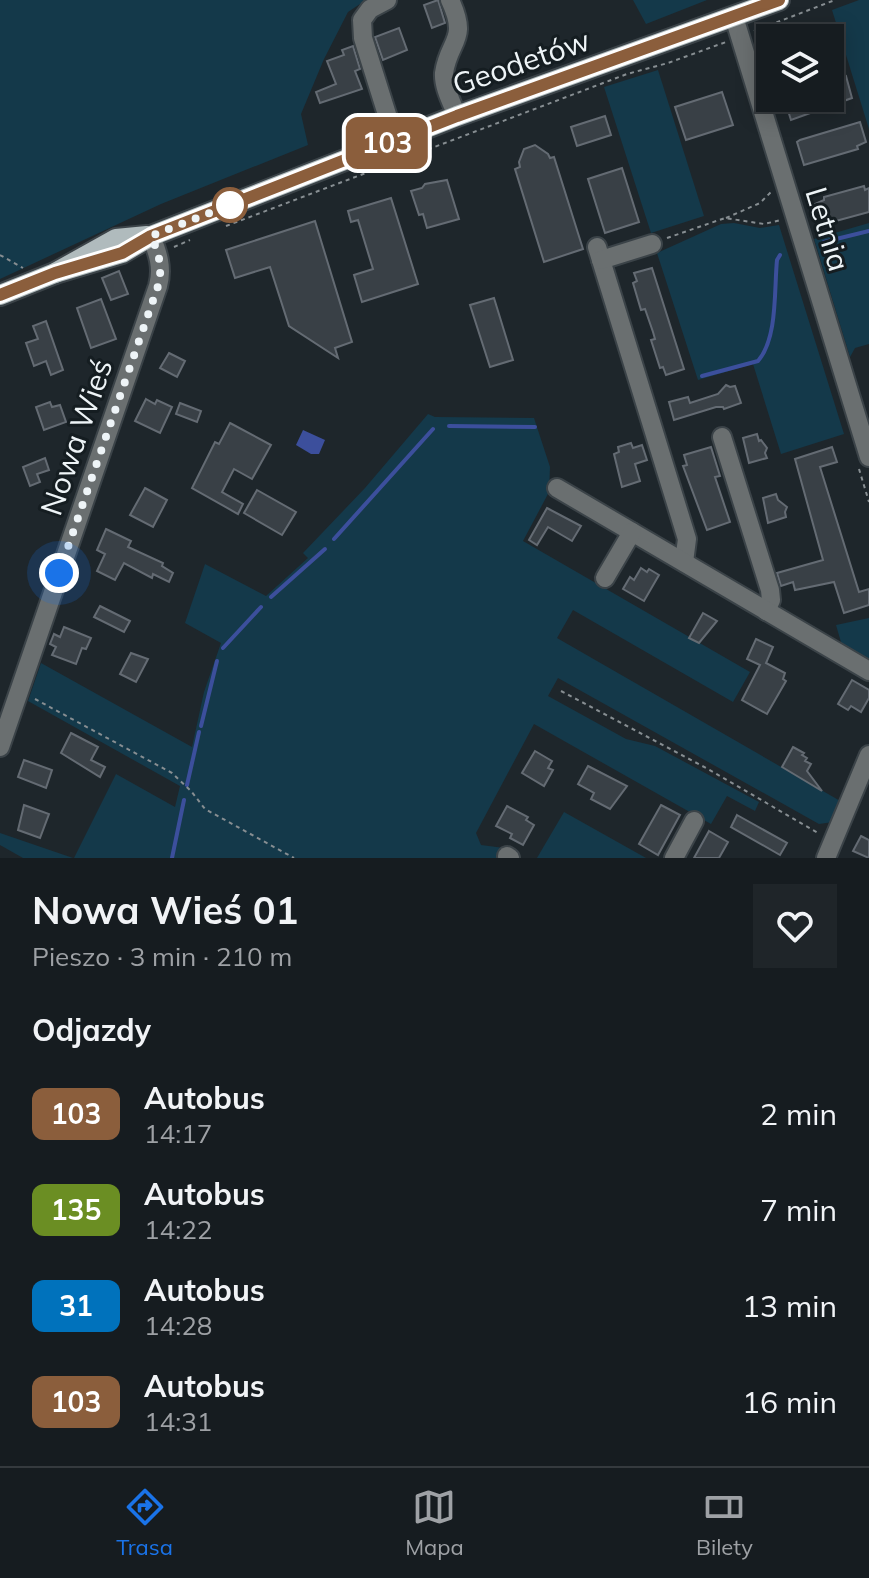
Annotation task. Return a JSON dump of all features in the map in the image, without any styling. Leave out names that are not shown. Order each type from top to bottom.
[{"type":"main road","name":"Geodetów","points":[[0,295],[55,273],[155,244],[457,116],[736,27],[779,0]]},
{"type":"street","points":[[387,0],[370,9],[362,20],[363,38],[395,140]]},
{"type":"street","points":[[450,0],[458,17],[458,37],[444,74],[447,92],[457,116]]},
{"type":"street","name":"Letnia","points":[[736,27],[869,457]]},
{"type":"street","name":"Nowa Wieś","points":[[0,747],[11,703],[158,286],[160,277],[155,244]]},
{"type":"street","points":[[652,244],[599,254],[687,539],[684,562]]},
{"type":"street","points":[[722,437],[770,590],[771,600],[766,611]]},
{"type":"street","points":[[557,488],[869,671]]},
{"type":"street","points":[[605,578],[632,532]]},
{"type":"street","points":[[830,850],[869,755]]},
{"type":"street","points":[[674,858],[694,821]]},
{"type":"path","points":[[220,229],[627,74],[694,55],[736,27],[835,0]]},
{"type":"path","points":[[652,244],[760,203],[772,191]]},
{"type":"path","points":[[725,218],[764,224],[782,220]]},
{"type":"path","points":[[155,244],[192,239]]},
{"type":"path","points":[[0,255],[23,268]]},
{"type":"path","points":[[561,691],[708,769],[830,850]]},
{"type":"path","points":[[11,703],[129,748],[172,773],[205,809],[294,858]]},
{"type":"shaded area","points":[[0,0],[366,0],[348,12],[301,114],[308,145],[161,204],[0,279]]},
{"type":"shaded area","points":[[633,0],[707,0],[646,24]]},
{"type":"shaded area","points":[[859,0],[869,0],[869,129],[844,49],[844,24],[836,24],[832,10]]},
{"type":"shaded area","points":[[658,70],[704,216],[651,233],[604,87]]},
{"type":"shaded area","points":[[869,223],[869,344],[855,348],[850,357],[814,239]]},
{"type":"shaded area","points":[[721,224],[760,228],[779,225],[844,434],[781,454],[753,364],[698,380],[657,253]]},
{"type":"shaded area","points":[[428,414],[435,417],[534,418],[550,467],[549,492],[523,541],[750,672],[733,702],[573,610],[557,638],[842,802],[833,822],[819,824],[558,678],[548,696],[626,739],[655,746],[759,802],[755,811],[727,796],[711,824],[534,724],[476,833],[481,845],[504,848],[499,858],[74,858],[116,774],[175,807],[180,786],[28,701],[41,663],[192,747],[204,692],[221,643],[185,623],[205,564],[266,596],[308,558],[303,553],[365,488]]},
{"type":"shaded area","points":[[869,618],[869,665],[843,649],[836,625]]},
{"type":"shaded area","points":[[564,812],[646,858],[537,858]]},
{"type":"shaded area","points":[[0,833],[73,858],[23,858],[0,845]]},
{"type":"water","points":[[303,430],[325,440],[319,454],[311,454],[296,445]]},
{"type":"building","points":[[438,0],[445,23],[432,28],[424,5]]},
{"type":"building","points":[[399,28],[407,50],[383,60],[375,37]]},
{"type":"building","points":[[353,46],[360,69],[355,71],[362,89],[320,103],[316,92],[336,84],[327,61],[344,55],[342,50]]},
{"type":"building","points":[[844,77],[852,98],[844,101]]},
{"type":"building","points":[[722,92],[733,125],[686,140],[675,107]]},
{"type":"building","points":[[788,112],[813,112],[791,120]]},
{"type":"building","points":[[605,116],[611,135],[577,146],[571,127]]},
{"type":"building","points":[[860,122],[866,142],[857,146],[858,149],[804,165],[797,142]]},
{"type":"building","points":[[535,145],[550,158],[554,157],[583,249],[544,262],[515,169],[520,167],[524,149]]},
{"type":"building","points":[[622,168],[639,222],[605,233],[588,179]]},
{"type":"building","points":[[447,180],[459,219],[427,228],[411,191],[425,184]]},
{"type":"building","points":[[864,186],[865,190],[869,188],[869,212],[821,225],[815,204],[824,197]]},
{"type":"building","points":[[391,198],[418,284],[362,302],[354,275],[373,269],[358,220],[351,222],[348,211]]},
{"type":"building","points":[[315,221],[352,342],[335,348],[338,358],[289,326],[270,267],[235,278],[226,250]]},
{"type":"building","points":[[652,268],[684,369],[666,375],[663,367],[660,368],[651,340],[655,339],[653,332],[645,309],[641,310],[633,283],[637,281],[634,273]]},
{"type":"building","points":[[119,271],[128,294],[111,300],[102,278]]},
{"type":"building","points":[[494,298],[513,360],[490,367],[470,305]]},
{"type":"building","points":[[101,299],[116,339],[91,348],[77,308]]},
{"type":"building","points":[[46,321],[63,370],[51,375],[46,361],[34,366],[26,343],[38,339],[33,326]]},
{"type":"building","points":[[169,353],[185,361],[177,377],[160,368]]},
{"type":"building","points":[[726,385],[735,386],[741,403],[674,420],[669,402],[688,397],[690,403],[718,394]]},
{"type":"building","points":[[146,399],[172,407],[160,433],[135,421]]},
{"type":"building","points":[[50,402],[52,407],[60,405],[66,422],[44,430],[36,407]]},
{"type":"building","points":[[180,403],[201,411],[197,422],[176,414]]},
{"type":"building","points":[[230,423],[271,445],[252,479],[234,469],[222,492],[243,504],[238,514],[192,488],[215,442],[219,444]]},
{"type":"building","points":[[757,434],[759,441],[767,448],[767,458],[749,463],[743,438]]},
{"type":"building","points":[[631,443],[633,448],[642,445],[647,460],[635,464],[640,481],[622,487],[614,454],[619,452],[618,447]]},
{"type":"building","points":[[711,447],[720,476],[715,477],[730,522],[707,530],[683,466],[687,465],[684,455]]},
{"type":"building","points":[[832,447],[837,462],[820,467],[859,592],[869,589],[869,605],[844,613],[834,582],[795,590],[793,582],[781,586],[777,573],[823,560],[795,459]]},
{"type":"building","points":[[45,458],[49,470],[37,474],[40,482],[30,486],[23,467]]},
{"type":"building","points":[[145,488],[167,500],[153,527],[130,515]]},
{"type":"building","points":[[257,490],[296,512],[282,535],[244,513]]},
{"type":"building","points":[[776,494],[787,507],[786,517],[768,523],[763,498]]},
{"type":"building","points":[[547,508],[581,526],[572,541],[548,527],[537,545],[529,540]]},
{"type":"building","points":[[106,529],[131,541],[128,547],[163,563],[162,566],[173,573],[169,582],[153,574],[152,578],[124,563],[115,580],[97,571],[105,554],[97,550]]},
{"type":"building","points":[[641,568],[659,575],[644,601],[623,589],[630,577],[634,580]]},
{"type":"building","points":[[100,606],[130,621],[124,632],[94,617]]},
{"type":"building","points":[[703,613],[717,621],[699,643],[689,638]]},
{"type":"building","points":[[64,627],[91,638],[86,649],[82,648],[76,664],[52,655],[56,647],[50,644],[54,634],[60,637]]},
{"type":"building","points":[[756,639],[773,647],[766,663],[785,673],[783,679],[786,681],[767,714],[742,700],[760,665],[747,659]]},
{"type":"building","points":[[131,653],[148,659],[136,682],[120,674]]},
{"type":"building","points":[[852,680],[869,690],[869,698],[861,712],[838,704]]},
{"type":"building","points":[[71,733],[98,747],[91,760],[105,767],[100,777],[61,753]]},
{"type":"building","points":[[793,747],[804,753],[805,761],[811,764],[807,771],[822,791],[782,767]]},
{"type":"building","points":[[535,751],[552,761],[548,768],[553,770],[544,786],[522,773]]},
{"type":"building","points":[[24,760],[52,770],[46,788],[18,777]]},
{"type":"building","points":[[588,766],[627,786],[610,809],[591,799],[594,793],[578,784]]},
{"type":"building","points":[[24,805],[49,814],[40,838],[18,830]]},
{"type":"building","points":[[661,805],[680,815],[658,855],[639,844]]},
{"type":"building","points":[[507,806],[528,817],[526,820],[534,825],[523,845],[510,838],[512,834],[496,826]]},
{"type":"building","points":[[737,815],[787,843],[780,855],[731,827]]},
{"type":"building","points":[[709,831],[728,842],[719,858],[694,858]]},
{"type":"building","points":[[861,836],[869,840],[869,858],[853,851]]},
{"type":"waterway","points":[[824,242],[869,231]]},
{"type":"waterway","points":[[702,376],[758,361],[772,327],[777,260],[780,255]]},
{"type":"waterway","points":[[449,426],[535,427]]},
{"type":"waterway","points":[[334,539],[433,429]]},
{"type":"waterway","points":[[271,597],[325,549]]},
{"type":"waterway","points":[[223,648],[261,607]]},
{"type":"waterway","points":[[201,726],[217,661]]},
{"type":"waterway","points":[[187,785],[199,732]]},
{"type":"waterway","points":[[172,858],[184,800]]},
{"type":"bus line","name":"103","points":[[0,295],[55,273],[122,253],[151,236],[457,116],[779,0]]},
{"type":"route","points":[[59,573],[158,286],[159,253],[151,236],[230,205]]}]
